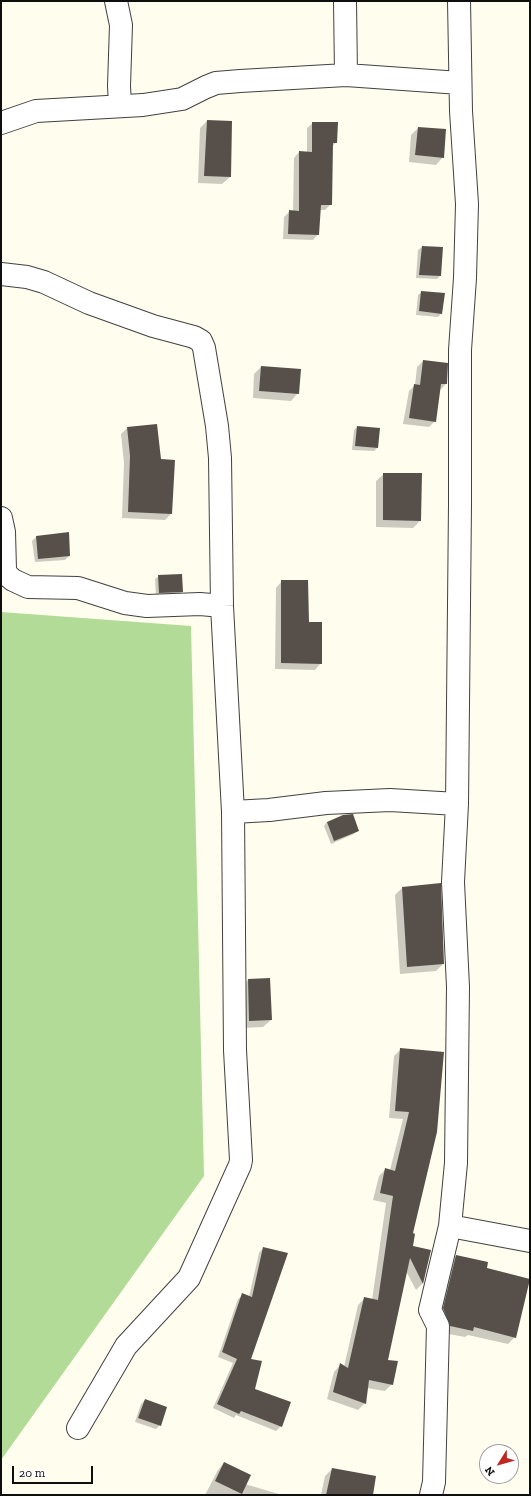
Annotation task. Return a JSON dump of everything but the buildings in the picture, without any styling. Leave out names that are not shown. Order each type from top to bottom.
[{"type":"street","points":[[116,1],[121,25],[119,86],[120,105]]},
{"type":"street","points":[[345,1],[346,75]]},
{"type":"street","points":[[431,1495],[434,1482],[438,1326],[430,1310],[450,1226],[456,1148],[458,987],[453,882],[458,804],[460,350],[465,278],[467,204],[460,83],[459,1]]},
{"type":"street","points":[[1,123],[36,111],[120,105],[143,105],[182,99],[216,83],[346,75],[460,83]]},
{"type":"street","points":[[1,274],[27,277],[44,282],[89,304],[153,326],[194,337],[200,341],[204,348],[217,426],[220,458],[222,606],[233,812],[235,1050],[241,1160],[189,1278],[126,1346],[78,1428]]},
{"type":"street","points":[[1,518],[4,532],[5,570],[7,575],[13,580],[28,587],[78,588],[125,604],[147,606],[200,604],[222,606]]},
{"type":"street","points":[[233,812],[269,810],[326,803],[390,800],[458,804]]},
{"type":"street","points":[[450,1226],[530,1241]]},
{"type":"green space","points":[[1,612],[191,626],[204,1176],[1,1460]]}]
